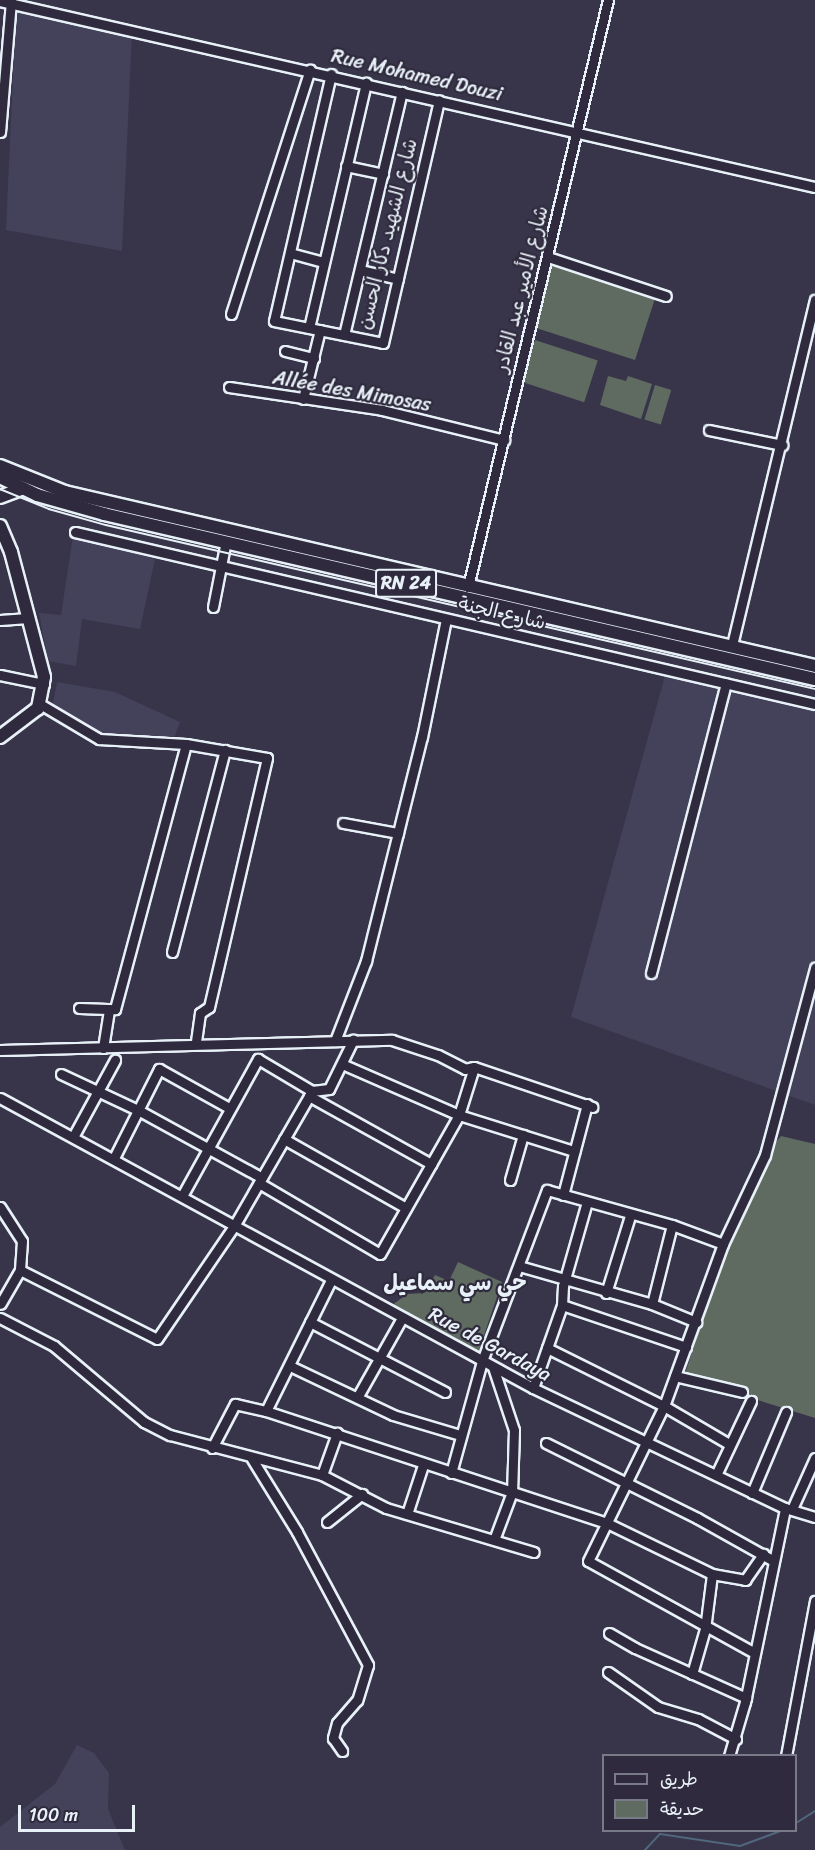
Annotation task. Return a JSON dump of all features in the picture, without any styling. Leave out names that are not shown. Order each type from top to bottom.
[{"type":"main road","name":"RN 24","points":[[0,466],[65,492],[815,666]]},
{"type":"main road","name":"RN 24","points":[[0,477],[21,489],[104,514],[815,679]]},
{"type":"main road","points":[[0,497],[21,489]]},
{"type":"main road","points":[[0,526],[28,618],[44,684],[40,704],[26,720],[0,737]]},
{"type":"street","name":"شارع الأمير عبد القادر","points":[[468,587],[608,0]]},
{"type":"street","name":"Rue Mohamed Douzi","points":[[7,2],[310,69],[402,93],[578,130],[815,187]]},
{"type":"street","points":[[0,132],[7,2]]},
{"type":"street","points":[[231,314],[310,69]]},
{"type":"street","name":"شارع الشهيد دكار الحسن","points":[[331,74],[274,321],[383,342],[439,100]]},
{"type":"street","points":[[309,328],[366,83]]},
{"type":"street","points":[[344,335],[402,93]]},
{"type":"street","points":[[346,166],[383,174]]},
{"type":"street","points":[[290,253],[324,262]]},
{"type":"street","points":[[548,257],[666,296]]},
{"type":"street","points":[[360,270],[398,279]]},
{"type":"street","points":[[732,645],[782,445],[815,300]]},
{"type":"street","points":[[303,399],[320,330]]},
{"type":"street","points":[[285,351],[314,357]]},
{"type":"street","name":"Allée des Mimosas","points":[[229,387],[382,410],[504,440]]},
{"type":"street","points":[[709,430],[782,445]]},
{"type":"street","name":"شارع الجنة","points":[[75,532],[815,704]]},
{"type":"street","points":[[213,607],[226,541]]},
{"type":"street","points":[[0,620],[28,618]]},
{"type":"street","points":[[335,1041],[366,961],[398,833],[446,619]]},
{"type":"street","points":[[0,675],[44,684]]},
{"type":"street","points":[[651,973],[726,684]]},
{"type":"street","points":[[40,704],[99,739],[186,744],[268,760],[209,1007],[200,1013],[196,1043]]},
{"type":"street","points":[[80,1008],[115,1009],[186,744]]},
{"type":"street","points":[[172,952],[225,750]]},
{"type":"street","points":[[343,823],[398,833]]},
{"type":"street","points":[[753,1652],[705,1629],[588,1561],[664,1406],[723,1244],[776,1123],[815,968]]},
{"type":"street","points":[[103,1048],[110,1009]]},
{"type":"street","points":[[21,1270],[157,1339],[234,1226],[310,1093],[329,1089],[353,1040]]},
{"type":"street","points":[[0,1050],[196,1043],[392,1040],[438,1055],[465,1069],[474,1067],[590,1106],[574,1151],[563,1195]]},
{"type":"street","points":[[182,1196],[258,1059],[310,1093],[432,1164]]},
{"type":"street","points":[[73,1137],[115,1060]]},
{"type":"street","points":[[342,1064],[459,1114],[574,1151]]},
{"type":"street","points":[[61,1074],[99,1090],[208,1148],[380,1254],[459,1114],[474,1067]]},
{"type":"street","points":[[114,1158],[159,1069],[229,1108]]},
{"type":"street","name":"Rue de Gardaya","points":[[0,1098],[533,1388],[752,1493],[815,1517]]},
{"type":"street","points":[[510,1180],[523,1135]]},
{"type":"street","points":[[284,1139],[406,1208]]},
{"type":"street","points":[[452,1473],[460,1435],[482,1361],[547,1190],[672,1225],[723,1244]]},
{"type":"street","points":[[533,1388],[562,1305],[564,1281],[587,1202]]},
{"type":"street","points":[[0,1207],[22,1241],[21,1270],[0,1304]]},
{"type":"street","points":[[606,1293],[630,1215]]},
{"type":"street","points":[[652,1304],[672,1225]]},
{"type":"street","points":[[519,1266],[606,1293],[652,1304],[696,1322]]},
{"type":"street","points":[[266,1411],[331,1280]]},
{"type":"street","points":[[562,1305],[686,1347]]},
{"type":"street","points":[[0,1318],[54,1346],[144,1422],[170,1435],[252,1459],[322,1475],[407,1514],[534,1552]]},
{"type":"street","points":[[358,1396],[402,1318]]},
{"type":"street","points":[[310,1322],[445,1392]]},
{"type":"street","points":[[547,1348],[664,1406],[729,1444]]},
{"type":"street","points":[[290,1366],[358,1396],[393,1415],[460,1435]]},
{"type":"street","points":[[493,1367],[514,1430],[512,1492],[494,1540]]},
{"type":"street","points":[[675,1376],[742,1392]]},
{"type":"street","points":[[716,1475],[751,1401]]},
{"type":"street","points":[[212,1448],[235,1404],[337,1432],[423,1465],[607,1524],[712,1574],[745,1580],[763,1554]]},
{"type":"street","points":[[752,1493],[786,1412]]},
{"type":"street","points":[[322,1475],[337,1432]]},
{"type":"street","points":[[546,1443],[772,1560]]},
{"type":"street","points":[[729,1754],[736,1739],[746,1698],[772,1560],[788,1508],[815,1458]]},
{"type":"street","points":[[252,1459],[297,1532],[368,1665],[357,1700],[337,1723],[333,1738],[342,1751]]},
{"type":"street","points":[[407,1514],[423,1465]]},
{"type":"street","points":[[327,1522],[362,1494]]},
{"type":"street","points":[[692,1674],[705,1629],[712,1574]]},
{"type":"street","points":[[786,1754],[815,1601]]},
{"type":"street","points":[[609,1633],[746,1698]]},
{"type":"street","points":[[608,1672],[658,1707],[698,1719],[736,1739]]},
{"type":"shaded area","points":[[16,9],[132,33],[122,251],[6,230]]},
{"type":"shaded area","points":[[73,536],[155,559],[140,629],[82,619],[76,666],[48,661],[39,613],[61,615]]},
{"type":"shaded area","points":[[666,672],[815,709],[815,1105],[571,1017]]},
{"type":"shaded area","points":[[57,682],[115,692],[180,722],[175,736],[168,740],[139,735],[116,738],[94,734],[53,704]]},
{"type":"shaded area","points":[[77,1745],[94,1753],[109,1773],[108,1809],[125,1850],[0,1850],[0,1827],[55,1784]]},
{"type":"green space","points":[[553,263],[656,296],[635,360],[532,327]]},
{"type":"green space","points":[[535,340],[598,360],[584,402],[521,382]]},
{"type":"green space","points":[[608,376],[626,381],[628,376],[652,384],[641,419],[600,405]]},
{"type":"green space","points":[[655,385],[671,390],[661,424],[644,419]]},
{"type":"green space","points":[[781,1136],[815,1144],[815,1418],[684,1377],[726,1246],[765,1155]]},
{"type":"green space","points":[[458,1262],[502,1282],[478,1353],[391,1306],[407,1294],[424,1293],[435,1275],[449,1281]]},
{"type":"waterway","points":[[797,1822],[815,1811]]},
{"type":"waterway","points":[[645,1850],[660,1834],[740,1846],[778,1832]]},
{"type":"tram line","points":[[0,489],[49,509],[106,525],[815,689]]},
{"type":"district","name":"حي سي سماعيل","points":[[455,1283]]}]
